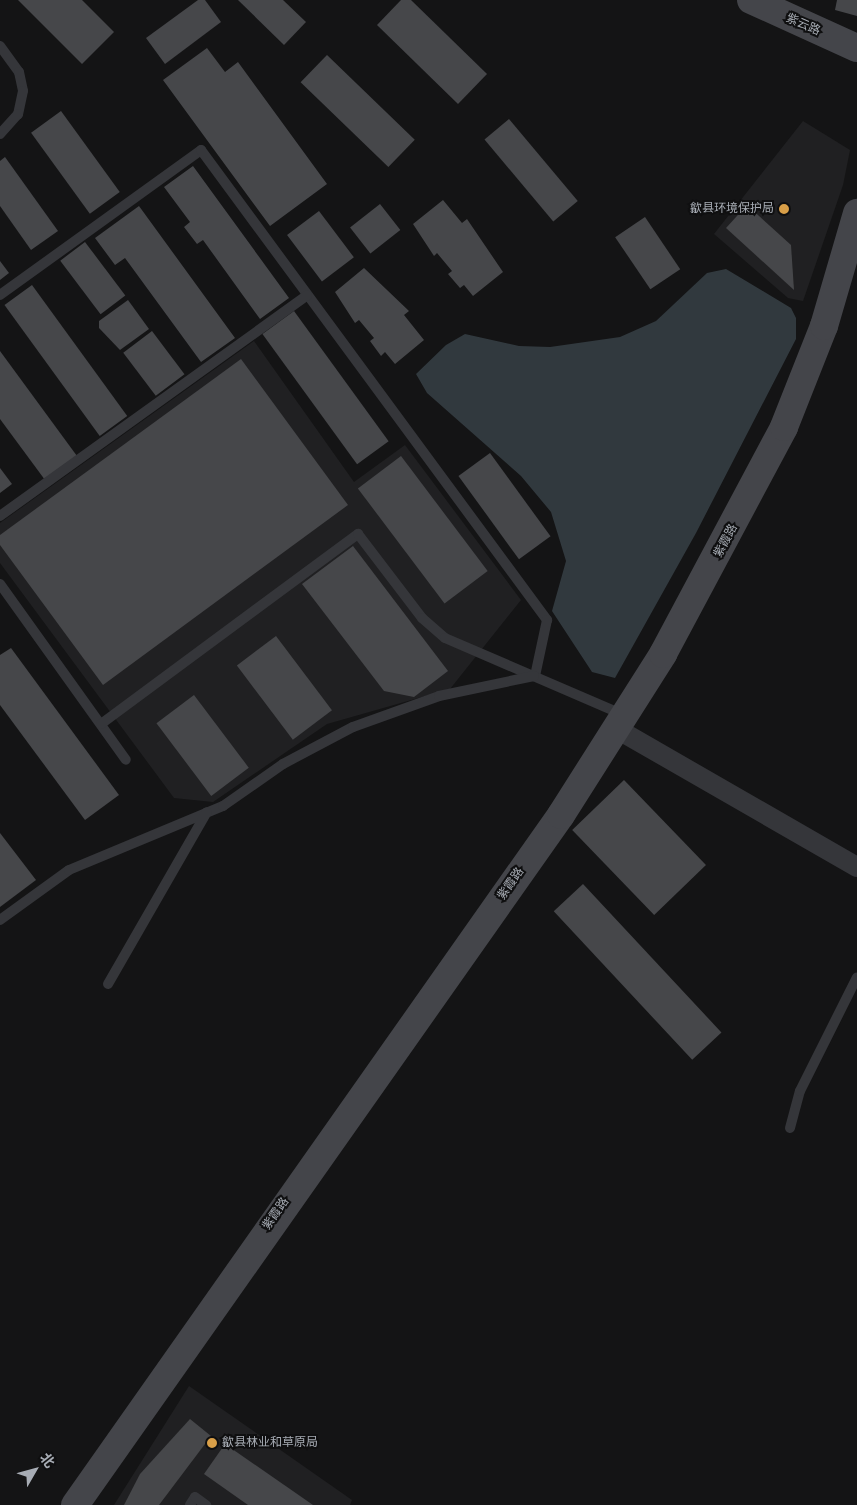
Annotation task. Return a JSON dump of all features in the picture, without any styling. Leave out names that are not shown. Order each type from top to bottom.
[{"type":"street","name":"紫云路","points":[[751,0],[857,48]]},
{"type":"street","name":"紫霞路","points":[[75,1505],[621,722],[711,570],[784,427],[824,326],[857,214]]},
{"type":"street","points":[[621,722],[857,867]]},
{"type":"lane","points":[[0,46],[19,72],[23,91],[18,114],[0,134]]},
{"type":"lane","points":[[0,295],[201,150],[547,620],[535,676]]},
{"type":"lane","points":[[0,516],[307,295]]},
{"type":"lane","points":[[101,724],[358,534],[432,628],[471,652],[535,676],[621,722]]},
{"type":"lane","points":[[0,584],[126,760]]},
{"type":"lane","points":[[0,920],[70,870],[207,812],[353,728],[439,696],[535,676]]},
{"type":"lane","points":[[108,984],[207,812]]},
{"type":"lane","points":[[790,1128],[800,1091],[857,977]]},
{"type":"lane","points":[[190,1505],[194,1497],[206,1505]]},
{"type":"shaded area","name":"歙县环境保护局","points":[[803,121],[850,150],[843,185],[803,301],[788,298],[714,234]]},
{"type":"shaded area","points":[[726,269],[791,308],[796,318],[796,339],[696,533],[615,678],[592,672],[552,611],[566,561],[551,512],[521,476],[427,393],[416,374],[446,345],[465,334],[519,346],[550,347],[620,337],[656,321],[707,273]]},
{"type":"shaded area","points":[[254,341],[354,482],[405,445],[521,600],[450,689],[327,724],[213,802],[174,798],[0,563],[0,523]]},
{"type":"shaded area","name":"歙县林业和草原局","points":[[189,1386],[352,1500],[350,1505],[114,1505]]},
{"type":"building","points":[[18,0],[82,0],[114,32],[82,64]]},
{"type":"building","points":[[198,0],[205,0],[221,22],[165,64],[146,38]]},
{"type":"building","points":[[238,0],[283,0],[306,22],[284,45]]},
{"type":"building","points":[[401,0],[411,0],[487,74],[458,104],[377,25]]},
{"type":"building","points":[[837,0],[857,0],[857,16],[835,10]]},
{"type":"building","points":[[207,48],[225,72],[238,62],[327,184],[270,226],[163,80]]},
{"type":"building","points":[[327,55],[415,140],[388,167],[301,82]]},
{"type":"building","points":[[61,111],[120,192],[90,214],[31,133]]},
{"type":"building","points":[[509,119],[578,201],[553,222],[484,140]]},
{"type":"building","points":[[5,157],[58,231],[31,250],[0,206],[0,161]]},
{"type":"building","points":[[193,166],[289,298],[260,319],[203,240],[197,244],[184,227],[190,222],[164,187]]},
{"type":"building","points":[[443,200],[462,223],[467,219],[503,272],[473,296],[464,285],[460,288],[448,274],[452,271],[437,253],[434,256],[413,224]]},
{"type":"building","points":[[380,204],[400,230],[370,253],[350,227]]},
{"type":"building","points":[[747,205],[791,245],[794,290],[726,228]]},
{"type":"building","points":[[139,206],[235,338],[201,362],[125,258],[115,265],[95,238]]},
{"type":"building","points":[[319,211],[354,257],[322,281],[287,235]]},
{"type":"building","points":[[645,217],[680,269],[650,289],[615,237]]},
{"type":"building","points":[[85,242],[125,296],[101,314],[60,261]]},
{"type":"building","points":[[0,261],[9,273],[0,280]]},
{"type":"building","points":[[364,268],[409,311],[404,315],[424,340],[395,364],[385,352],[381,356],[370,341],[374,338],[359,320],[355,323],[335,292]]},
{"type":"building","points":[[32,285],[127,416],[100,436],[4,305]]},
{"type":"building","points":[[128,300],[149,329],[120,350],[99,328],[99,321]]},
{"type":"building","points":[[294,311],[389,441],[357,464],[262,334]]},
{"type":"building","points":[[152,331],[184,374],[156,396],[123,353]]},
{"type":"building","points":[[0,351],[77,456],[45,480],[0,419]]},
{"type":"building","points":[[241,359],[348,505],[103,685],[0,545],[0,535]]},
{"type":"building","points":[[490,453],[551,536],[519,559],[458,476]]},
{"type":"building","points":[[401,456],[488,571],[445,604],[358,488]]},
{"type":"building","points":[[0,468],[12,484],[0,493]]},
{"type":"building","points":[[353,546],[448,671],[414,697],[384,691],[302,584]]},
{"type":"building","points":[[276,636],[332,710],[293,740],[237,665]]},
{"type":"building","points":[[11,648],[119,795],[85,820],[0,705],[0,655]]},
{"type":"building","points":[[194,695],[249,768],[211,796],[156,723]]},
{"type":"building","points":[[624,780],[706,865],[654,915],[572,830]]},
{"type":"building","points":[[0,833],[36,880],[0,907]]},
{"type":"building","points":[[583,884],[721,1032],[692,1060],[554,911]]},
{"type":"building","points":[[190,1419],[211,1436],[159,1505],[124,1505],[140,1474]]},
{"type":"building","points":[[225,1444],[313,1505],[248,1505],[204,1474]]},
{"type":"place","name":"歙县环境保护局","points":[[784,209]]},
{"type":"place","name":"歙县林业和草原局","points":[[212,1443]]}]
